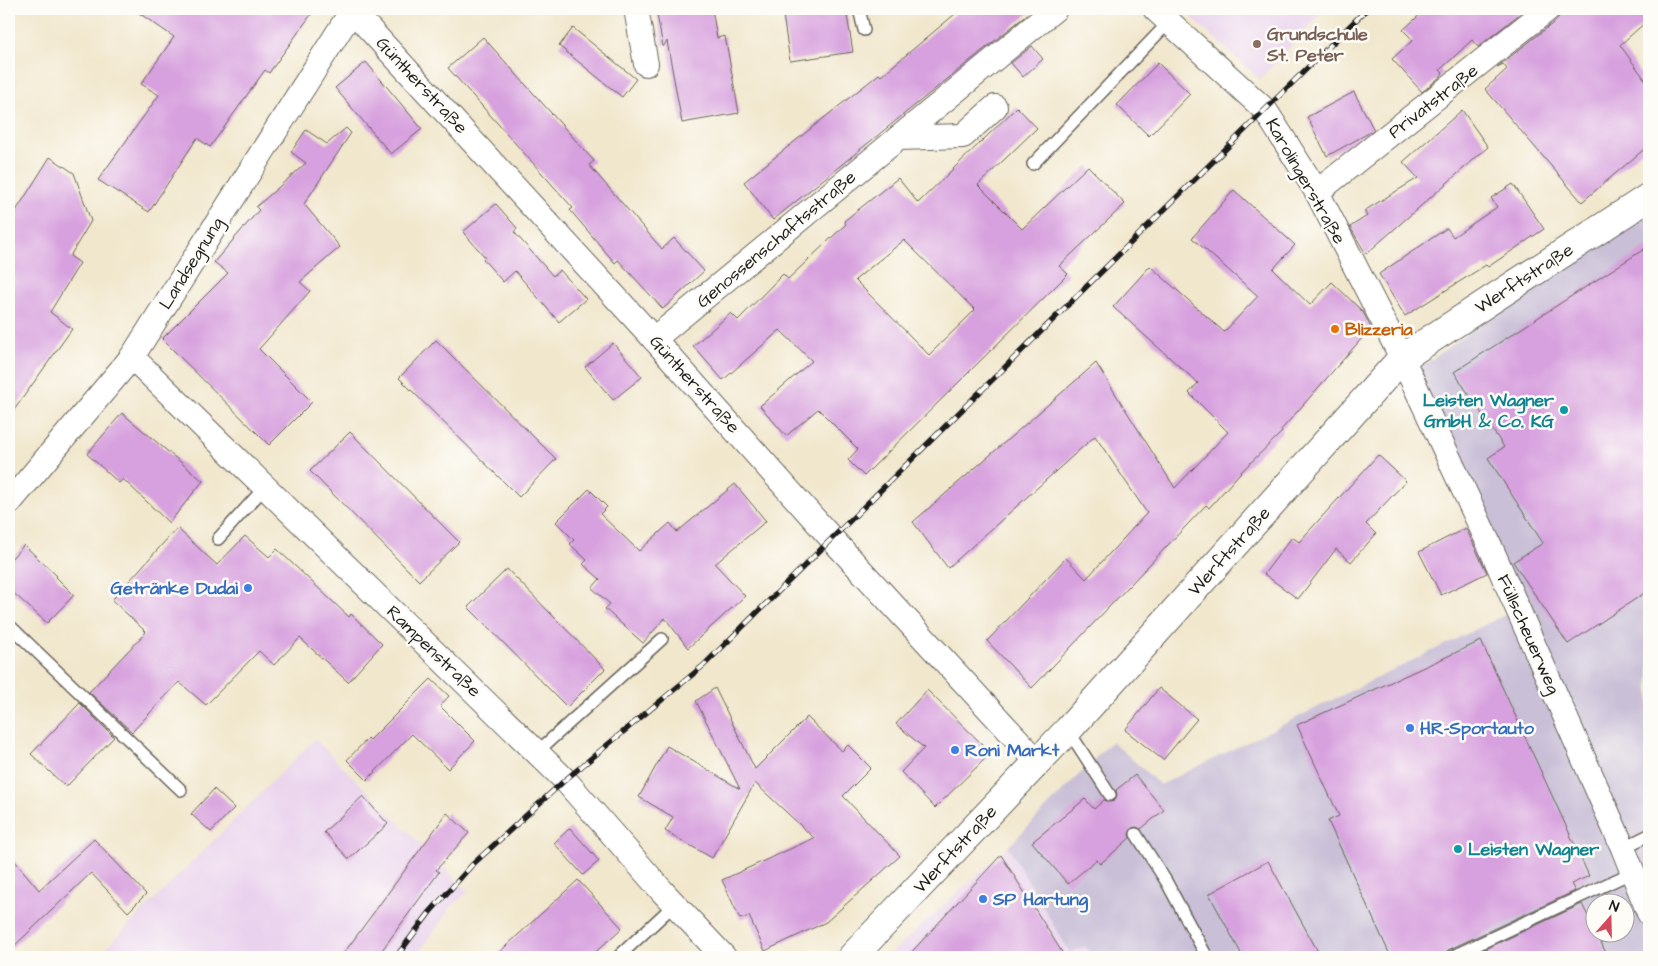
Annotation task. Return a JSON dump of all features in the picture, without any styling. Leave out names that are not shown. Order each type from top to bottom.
[{"type":"street","name":"Güntherstraße","points":[[352,9],[654,339],[832,539],[1037,762]]},
{"type":"street","name":"Landsegnung","points":[[9,503],[132,357],[352,9]]},
{"type":"street","points":[[636,9],[646,64]]},
{"type":"street","name":"Genossenschaftsstraße","points":[[654,339],[1055,9]]},
{"type":"street","name":"Privatstraße","points":[[1317,192],[1548,9]]},
{"type":"street","name":"Karolingerstraße","points":[[1162,15],[1264,110],[1317,192],[1402,358]]},
{"type":"street","points":[[898,138],[963,136],[994,107]]},
{"type":"street","name":"Werftstraße","points":[[852,957],[1068,730],[1402,358],[1649,197]]},
{"type":"street","name":"Rampenstraße","points":[[132,357],[565,780],[724,957]]},
{"type":"street","name":"Füllscheuerweg","points":[[1402,358],[1505,578],[1623,848],[1649,914]]},
{"type":"lane","points":[[859,9],[864,30]]},
{"type":"lane","points":[[1033,164],[1162,15]]},
{"type":"lane","points":[[218,539],[266,486]]},
{"type":"lane","points":[[9,625],[181,790]]},
{"type":"lane","points":[[536,752],[662,639]]},
{"type":"lane","points":[[1068,730],[1110,795]]},
{"type":"lane","points":[[1136,834],[1166,881],[1207,957]]},
{"type":"lane","points":[[1623,848],[1649,835]]},
{"type":"lane","points":[[1451,957],[1633,872]]},
{"type":"lane","points":[[618,957],[675,904]]},
{"type":"shaded area","name":"Grundschule St. Peter","points":[[1182,9],[1325,9],[1260,79]]},
{"type":"shaded area","points":[[1649,215],[1649,957],[1093,957],[1085,946],[1070,953],[1008,847],[1112,741],[1160,785],[1513,611],[1404,380],[1488,318]]},
{"type":"shaded area","points":[[315,739],[468,892],[450,908],[416,957],[97,957]]},
{"type":"shaded area","points":[[1008,847],[1070,953],[1085,946],[1093,957],[887,957]]},
{"type":"building","points":[[133,9],[315,9],[269,73],[265,70],[210,147],[197,138],[149,212],[98,180],[159,95],[141,84],[174,37]]},
{"type":"building","points":[[656,9],[712,9],[717,38],[725,36],[739,113],[682,123],[667,41],[663,47]]},
{"type":"building","points":[[782,9],[846,9],[853,52],[790,61]]},
{"type":"building","points":[[961,9],[1034,9],[773,220],[744,182],[879,74],[881,76]]},
{"type":"building","points":[[1426,9],[1526,9],[1478,47],[1472,40],[1440,70],[1443,73],[1440,77],[1422,92],[1392,59],[1413,40],[1403,30]]},
{"type":"building","points":[[1561,9],[1649,9],[1649,19],[1620,45],[1649,85],[1649,145],[1582,202],[1485,89],[1507,69],[1503,64],[1497,67],[1557,20]]},
{"type":"building","points":[[573,28],[636,79],[622,97],[559,46]]},
{"type":"building","points":[[483,37],[594,161],[589,165],[662,249],[674,238],[704,271],[663,309],[618,260],[615,263],[570,210],[573,208],[448,68]]},
{"type":"building","points":[[1032,46],[1043,59],[1023,77],[1011,63]]},
{"type":"building","points":[[366,62],[422,129],[391,154],[335,88]]},
{"type":"building","points":[[1158,63],[1190,94],[1149,136],[1117,105]]},
{"type":"building","points":[[1354,92],[1374,130],[1327,156],[1307,117]]},
{"type":"building","points":[[1017,107],[1037,128],[978,185],[1022,229],[1088,166],[1125,204],[1059,266],[1068,274],[864,476],[848,460],[858,449],[818,409],[786,436],[760,406],[812,361],[780,330],[723,380],[693,346],[731,313],[738,320],[783,274],[788,279],[846,224],[844,221],[898,178],[918,203]],"holes":[[[904,240],[975,310],[929,355],[855,280]]]},
{"type":"building","points":[[1462,110],[1488,147],[1366,254],[1350,227],[1367,216],[1364,211],[1418,178],[1403,162]]},
{"type":"building","points":[[346,128],[351,133],[304,204],[340,247],[300,282],[310,291],[259,349],[312,402],[269,445],[162,339],[228,273],[214,262],[259,210],[256,207],[306,163],[291,152],[306,130],[327,144]]},
{"type":"building","points":[[50,157],[74,173],[91,221],[70,256],[80,263],[50,312],[72,329],[9,417],[9,222]]},
{"type":"building","points":[[1513,184],[1544,229],[1488,267],[1486,265],[1405,316],[1379,274],[1447,228],[1453,237],[1497,207],[1491,198]]},
{"type":"building","points":[[1234,190],[1295,245],[1273,269],[1310,305],[1332,282],[1363,312],[1371,328],[1281,430],[1282,432],[1240,473],[1209,508],[1206,505],[1032,688],[987,641],[1066,558],[1086,579],[1147,513],[1095,436],[948,568],[913,522],[1096,363],[1175,488],[1228,432],[1189,393],[1198,383],[1113,307],[1150,266],[1224,332],[1258,296],[1192,238]]},
{"type":"building","points":[[496,204],[517,228],[514,232],[553,276],[560,270],[586,299],[559,322],[515,271],[503,282],[483,259],[485,257],[463,232]]},
{"type":"building","name":"Leisten Wagner GmbH & Co. KG","points":[[1649,246],[1649,590],[1568,644],[1513,562],[1543,543],[1488,458],[1504,447],[1454,372]]},
{"type":"building","points":[[436,340],[556,459],[519,497],[399,378]]},
{"type":"building","points":[[613,343],[642,377],[613,400],[585,367]]},
{"type":"building","points":[[122,413],[203,481],[169,523],[123,479],[119,483],[87,454]]},
{"type":"building","points":[[350,432],[459,542],[419,581],[310,471]]},
{"type":"building","points":[[1378,455],[1406,481],[1366,524],[1376,534],[1351,562],[1336,549],[1298,599],[1264,574],[1292,537],[1299,542]]},
{"type":"building","points":[[735,484],[766,521],[715,564],[745,596],[688,648],[665,618],[643,643],[605,609],[610,604],[592,588],[600,579],[583,564],[587,560],[570,544],[574,540],[556,522],[589,489],[607,507],[600,514],[639,551],[670,523],[677,532]]},
{"type":"building","points":[[177,528],[217,565],[245,536],[269,557],[277,549],[349,617],[351,614],[382,644],[348,682],[300,638],[274,665],[259,651],[206,705],[179,682],[132,732],[89,692],[146,632],[112,600]]},
{"type":"building","points":[[1466,528],[1487,573],[1441,595],[1419,552]]},
{"type":"building","points":[[24,545],[74,595],[47,623],[9,589],[9,561]]},
{"type":"building","points":[[507,569],[605,669],[567,707],[468,607]]},
{"type":"building","name":"Leisten Wagner","points":[[1481,641],[1589,876],[1571,884],[1575,891],[1448,950],[1444,957],[1391,957],[1328,821],[1339,816],[1297,725]]},
{"type":"building","points":[[431,679],[449,696],[440,706],[475,741],[448,769],[412,734],[367,780],[347,760],[368,738],[370,740]]},
{"type":"building","points":[[715,688],[755,769],[807,717],[842,751],[848,745],[871,768],[843,796],[900,856],[826,922],[765,951],[749,916],[740,919],[722,880],[814,838],[755,783],[712,858],[665,831],[673,817],[639,797],[667,746],[740,789],[696,701]]},
{"type":"building","points":[[1159,688],[1197,719],[1163,760],[1125,730]]},
{"type":"building","name":"Roni Markt","points":[[927,690],[991,753],[935,808],[901,772],[924,748],[896,724]]},
{"type":"building","points":[[80,703],[114,737],[66,787],[31,754]]},
{"type":"building","points":[[1135,775],[1164,810],[1141,829],[1132,828],[1129,834],[1130,838],[1100,864],[1096,860],[1068,884],[1032,842],[1085,799],[1094,809],[1104,800],[1114,801],[1117,795],[1116,790]]},
{"type":"building","points":[[214,789],[234,808],[211,832],[191,814]]},
{"type":"building","points":[[363,796],[388,824],[349,859],[324,832]]},
{"type":"building","points":[[447,813],[469,833],[436,870],[439,872],[377,957],[341,957]]},
{"type":"building","points":[[570,828],[599,861],[583,875],[554,843]]},
{"type":"building","points":[[94,839],[146,894],[128,912],[91,873],[9,951],[9,854],[39,890]]},
{"type":"building","points":[[1001,855],[1065,957],[907,957],[956,904]]},
{"type":"building","points":[[1268,861],[1321,957],[1243,957],[1209,894]]},
{"type":"building","points":[[578,880],[622,928],[590,957],[494,957]]},
{"type":"building","points":[[1582,904],[1586,912],[1586,944],[1602,944],[1608,957],[1468,957]]},
{"type":"railway","points":[[396,957],[430,912],[472,865],[565,780],[704,665],[1367,9]]},
{"type":"place","name":"Grundschule St. Peter","points":[[1257,44]]},
{"type":"place","name":"Blizzeria","points":[[1335,329]]},
{"type":"place","name":"Leisten Wagner GmbH & Co. KG","points":[[1564,410]]},
{"type":"place","name":"Getränke Dudai","points":[[248,588]]},
{"type":"place","name":"HR-Sportauto","points":[[1410,728]]},
{"type":"place","name":"Roni Markt","points":[[955,750]]},
{"type":"place","name":"Leisten Wagner","points":[[1458,849]]},
{"type":"place","name":"SP Hartung","points":[[983,899]]}]
